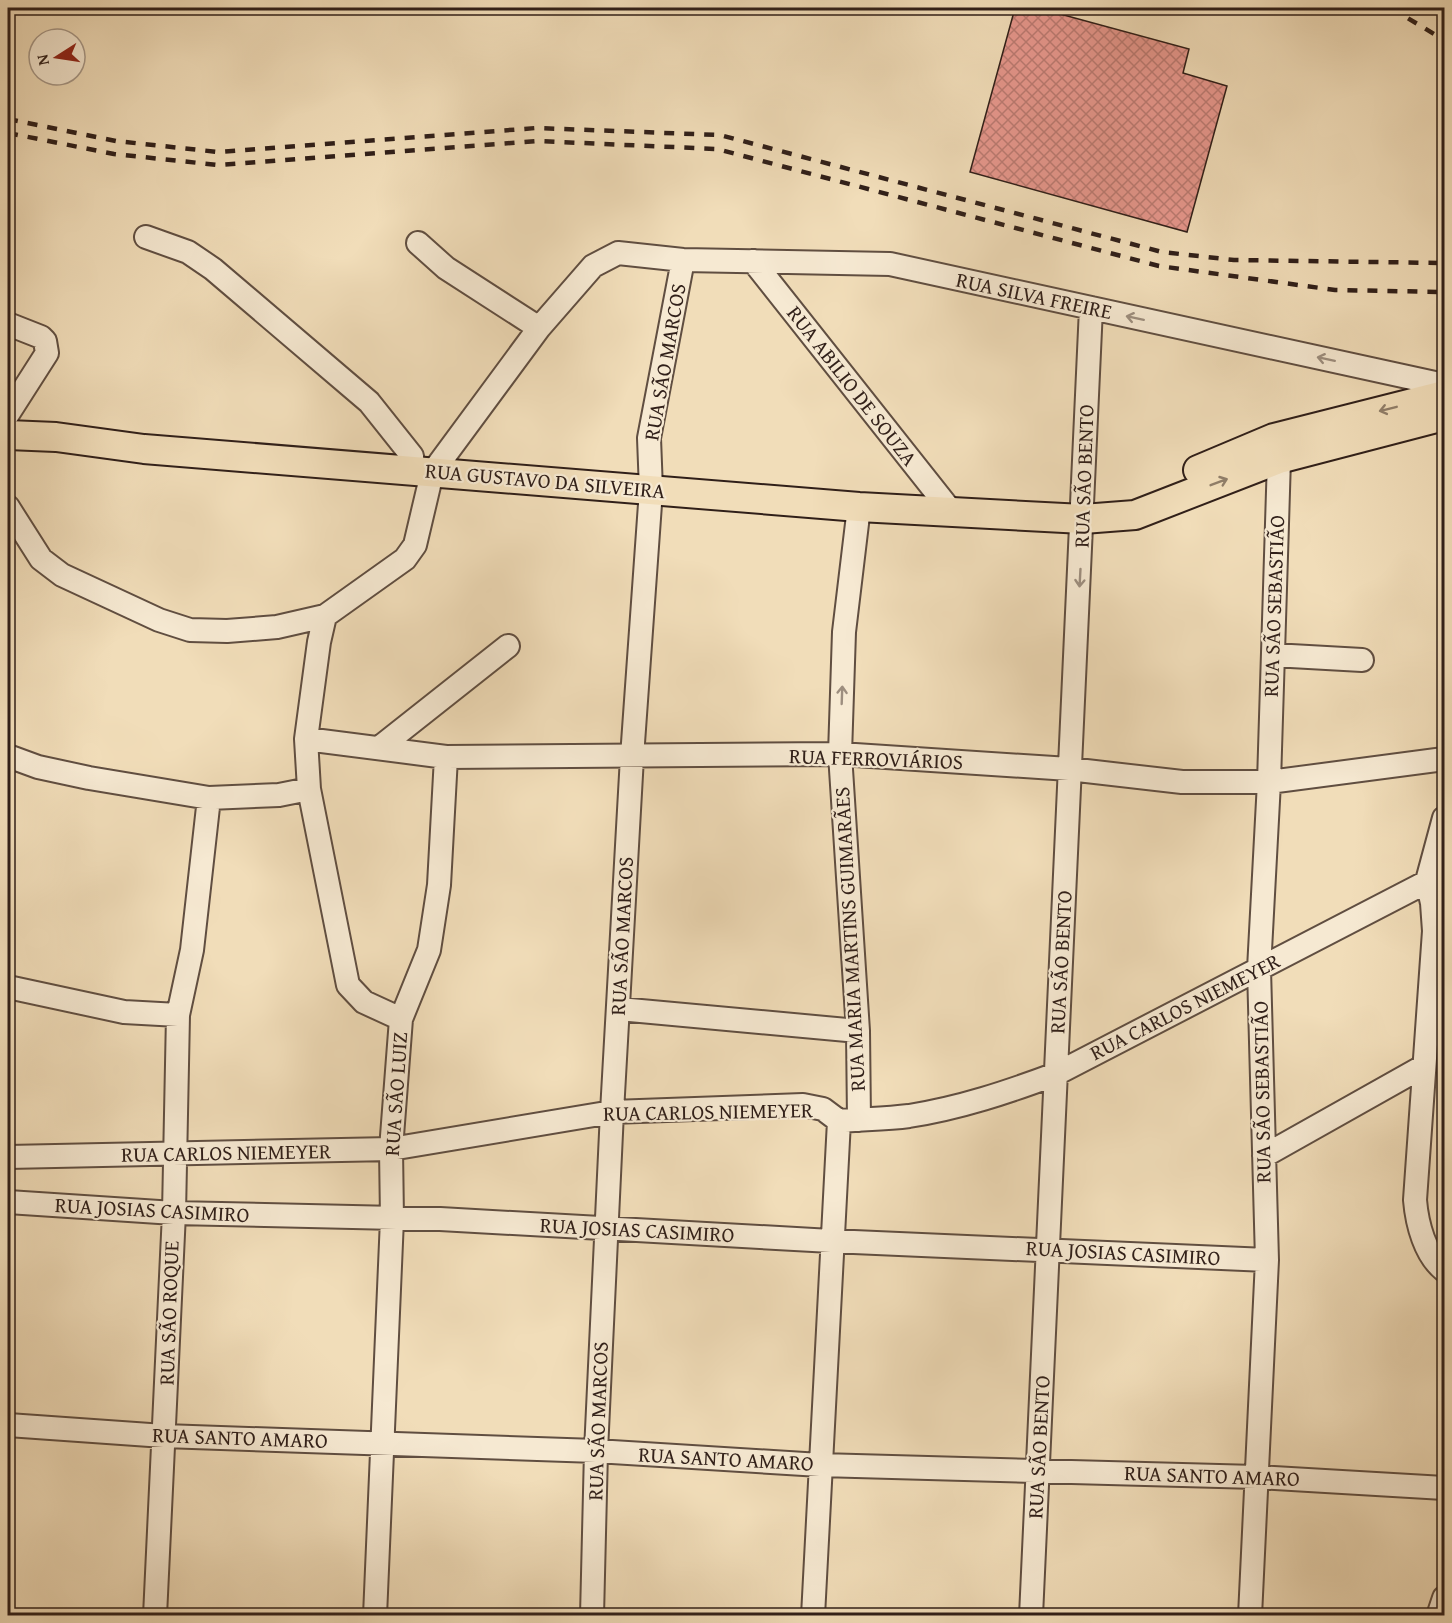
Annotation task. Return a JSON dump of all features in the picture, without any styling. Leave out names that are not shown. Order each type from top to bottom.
[{"type":"main road","name":"RUA GUSTAVO DA SILVEIRA","points":[[1083,519],[1274,438],[1444,395]]},
{"type":"main road","name":"RUA GUSTAVO DA SILVEIRA","points":[[8,435],[56,437],[144,448],[860,507],[1083,519],[1135,515],[1279,459],[1444,416]]},
{"type":"street","points":[[146,237],[188,252],[213,269],[369,402],[423,471]]},
{"type":"street","points":[[8,507],[41,560],[62,575],[159,620],[190,630],[227,631],[277,627],[325,616],[393,569],[415,545],[423,471],[539,328],[446,268],[418,243]]},
{"type":"street","name":"RUA SILVA FREIRE","points":[[539,328],[592,266],[618,254],[683,260],[890,264],[1444,385]]},
{"type":"street","name":"RUA SÃO MARCOS","points":[[592,1616],[596,1451],[612,1112],[632,757],[651,490],[649,438],[683,260]]},
{"type":"street","name":"RUA ABILIO DE SOUZA","points":[[753,261],[951,511]]},
{"type":"street","name":"RUA SÃO BENTO","points":[[1031,1616],[1091,308]]},
{"type":"street","points":[[8,324],[41,338],[45,341],[47,353],[8,414]]},
{"type":"street","name":"RUA SÃO SEBASTIÃO","points":[[1250,1616],[1267,1260],[1259,969],[1269,782],[1279,459]]},
{"type":"street","name":"RUA MARIA MARTINS GUIMARÃES","points":[[813,1616],[831,1240],[849,1120],[858,1031],[840,754],[844,632],[860,507]]},
{"type":"street","name":"RUA SÃO LUIZ","points":[[325,616],[319,642],[306,739],[309,789],[348,985],[364,1002],[401,1019],[391,1149],[392,1219],[375,1616]]},
{"type":"street","points":[[380,748],[508,646]]},
{"type":"street","points":[[1273,655],[1362,660]]},
{"type":"street","name":"RUA FERROVIÁRIOS","points":[[306,739],[446,757],[840,754],[1069,769],[1182,782],[1269,782],[1444,759]]},
{"type":"street","points":[[8,756],[38,767],[89,778],[208,798],[279,795],[309,789]]},
{"type":"street","points":[[401,1019],[429,950],[439,885],[446,757]]},
{"type":"street","name":"RUA SÃO ROQUE","points":[[155,1616],[174,1213],[178,1015],[194,939],[208,798]]},
{"type":"street","points":[[1444,818],[1432,903],[1434,931],[1415,1200],[1416,1220],[1429,1250],[1444,1270]]},
{"type":"street","name":"RUA CARLOS NIEMEYER","points":[[8,1157],[391,1149],[612,1112],[803,1106],[823,1109],[849,1120],[907,1116],[1006,1093],[1056,1074],[1436,877]]},
{"type":"street","points":[[8,987],[124,1012],[178,1015]]},
{"type":"street","points":[[619,1009],[858,1031]]},
{"type":"street","points":[[1264,1156],[1424,1066]]},
{"type":"street","name":"RUA JOSIAS CASIMIRO","points":[[8,1202],[174,1213],[440,1219],[1267,1260]]},
{"type":"street","name":"RUA SANTO AMARO","points":[[8,1425],[164,1436],[596,1451],[820,1465],[1038,1469],[1256,1477],[1444,1488]]},
{"type":"street","points":[[1438,1616],[1444,1598]]},
{"type":"building","points":[[1015,8],[1038,8],[1189,49],[1183,73],[1227,86],[1187,232],[970,172]]},
{"type":"railway","points":[[1391,8],[1444,40]]},
{"type":"railway","points":[[1425,8],[1444,19]]},
{"type":"railway","points":[[8,119],[116,141],[218,152],[536,128],[720,135],[1162,252],[1234,260],[1444,263]]},
{"type":"railway","points":[[8,133],[114,154],[218,165],[537,141],[717,149],[1159,266],[1335,290],[1444,292]]}]
